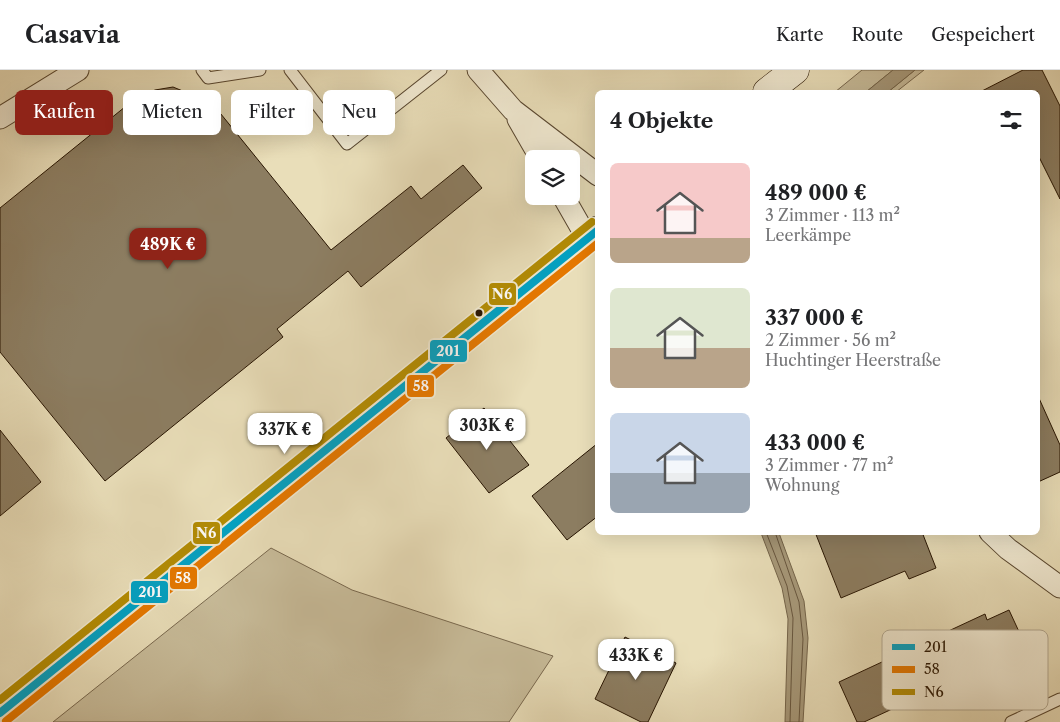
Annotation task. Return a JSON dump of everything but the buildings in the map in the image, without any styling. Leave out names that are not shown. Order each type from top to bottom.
[{"type":"main road","points":[[770,90],[795,70]]},
{"type":"main road","points":[[0,713],[592,234]]},
{"type":"street","points":[[0,118],[78,70]]},
{"type":"street","points":[[478,70],[513,110],[595,174]]},
{"type":"street","points":[[513,110],[536,150]]},
{"type":"street","points":[[570,205],[592,234]]},
{"type":"street","points":[[993,535],[1008,549],[1060,587]]},
{"type":"lane","points":[[202,70],[208,78],[260,70]]},
{"type":"lane","points":[[290,70],[347,144],[441,70]]},
{"type":"lane","points":[[1048,705],[1060,699]]},
{"type":"lane","points":[[1011,722],[1037,710]]},
{"type":"shaded area","points":[[862,70],[893,70],[868,90],[837,90]]},
{"type":"shaded area","points":[[915,70],[924,70],[899,90],[890,90]]},
{"type":"shaded area","points":[[271,548],[352,590],[553,656],[509,722],[53,722]]},
{"type":"water","points":[[893,70],[915,70],[890,90],[868,90]]},
{"type":"water","points":[[762,535],[780,535],[804,601],[808,638],[803,722],[785,722],[788,619],[782,588]]},
{"type":"transit line","name":"N6","points":[[0,700],[592,222]]},
{"type":"transit line","name":"201","points":[[0,713],[595,232]]},
{"type":"transit line","name":"58","points":[[6,721],[595,245]]}]
